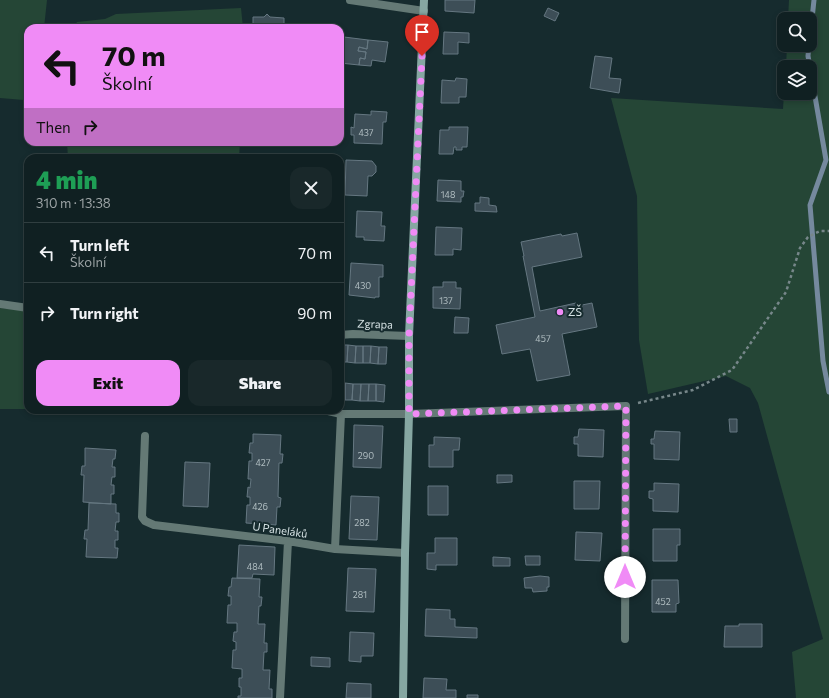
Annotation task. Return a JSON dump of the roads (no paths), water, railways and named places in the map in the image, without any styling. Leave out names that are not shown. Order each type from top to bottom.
[{"type":"street","points":[[350,0],[424,11]]},
{"type":"street","points":[[403,698],[409,414],[409,336],[424,0]]},
{"type":"street","points":[[0,304],[24,307]]},
{"type":"street","name":"Zgrapa","points":[[344,335],[353,334],[409,336]]},
{"type":"street","points":[[335,550],[341,414],[409,414],[626,406],[625,639]]},
{"type":"street","name":"U Paneláků","points":[[146,436],[142,517],[145,521],[154,525],[288,541],[335,550],[405,553]]},
{"type":"street","points":[[280,698],[288,541]]},
{"type":"waterway","points":[[813,12],[814,0]]},
{"type":"waterway","points":[[808,52],[826,160],[810,205],[823,361],[829,392]]},
{"type":"place","name":"ZŠ","points":[[560,312]]}]
